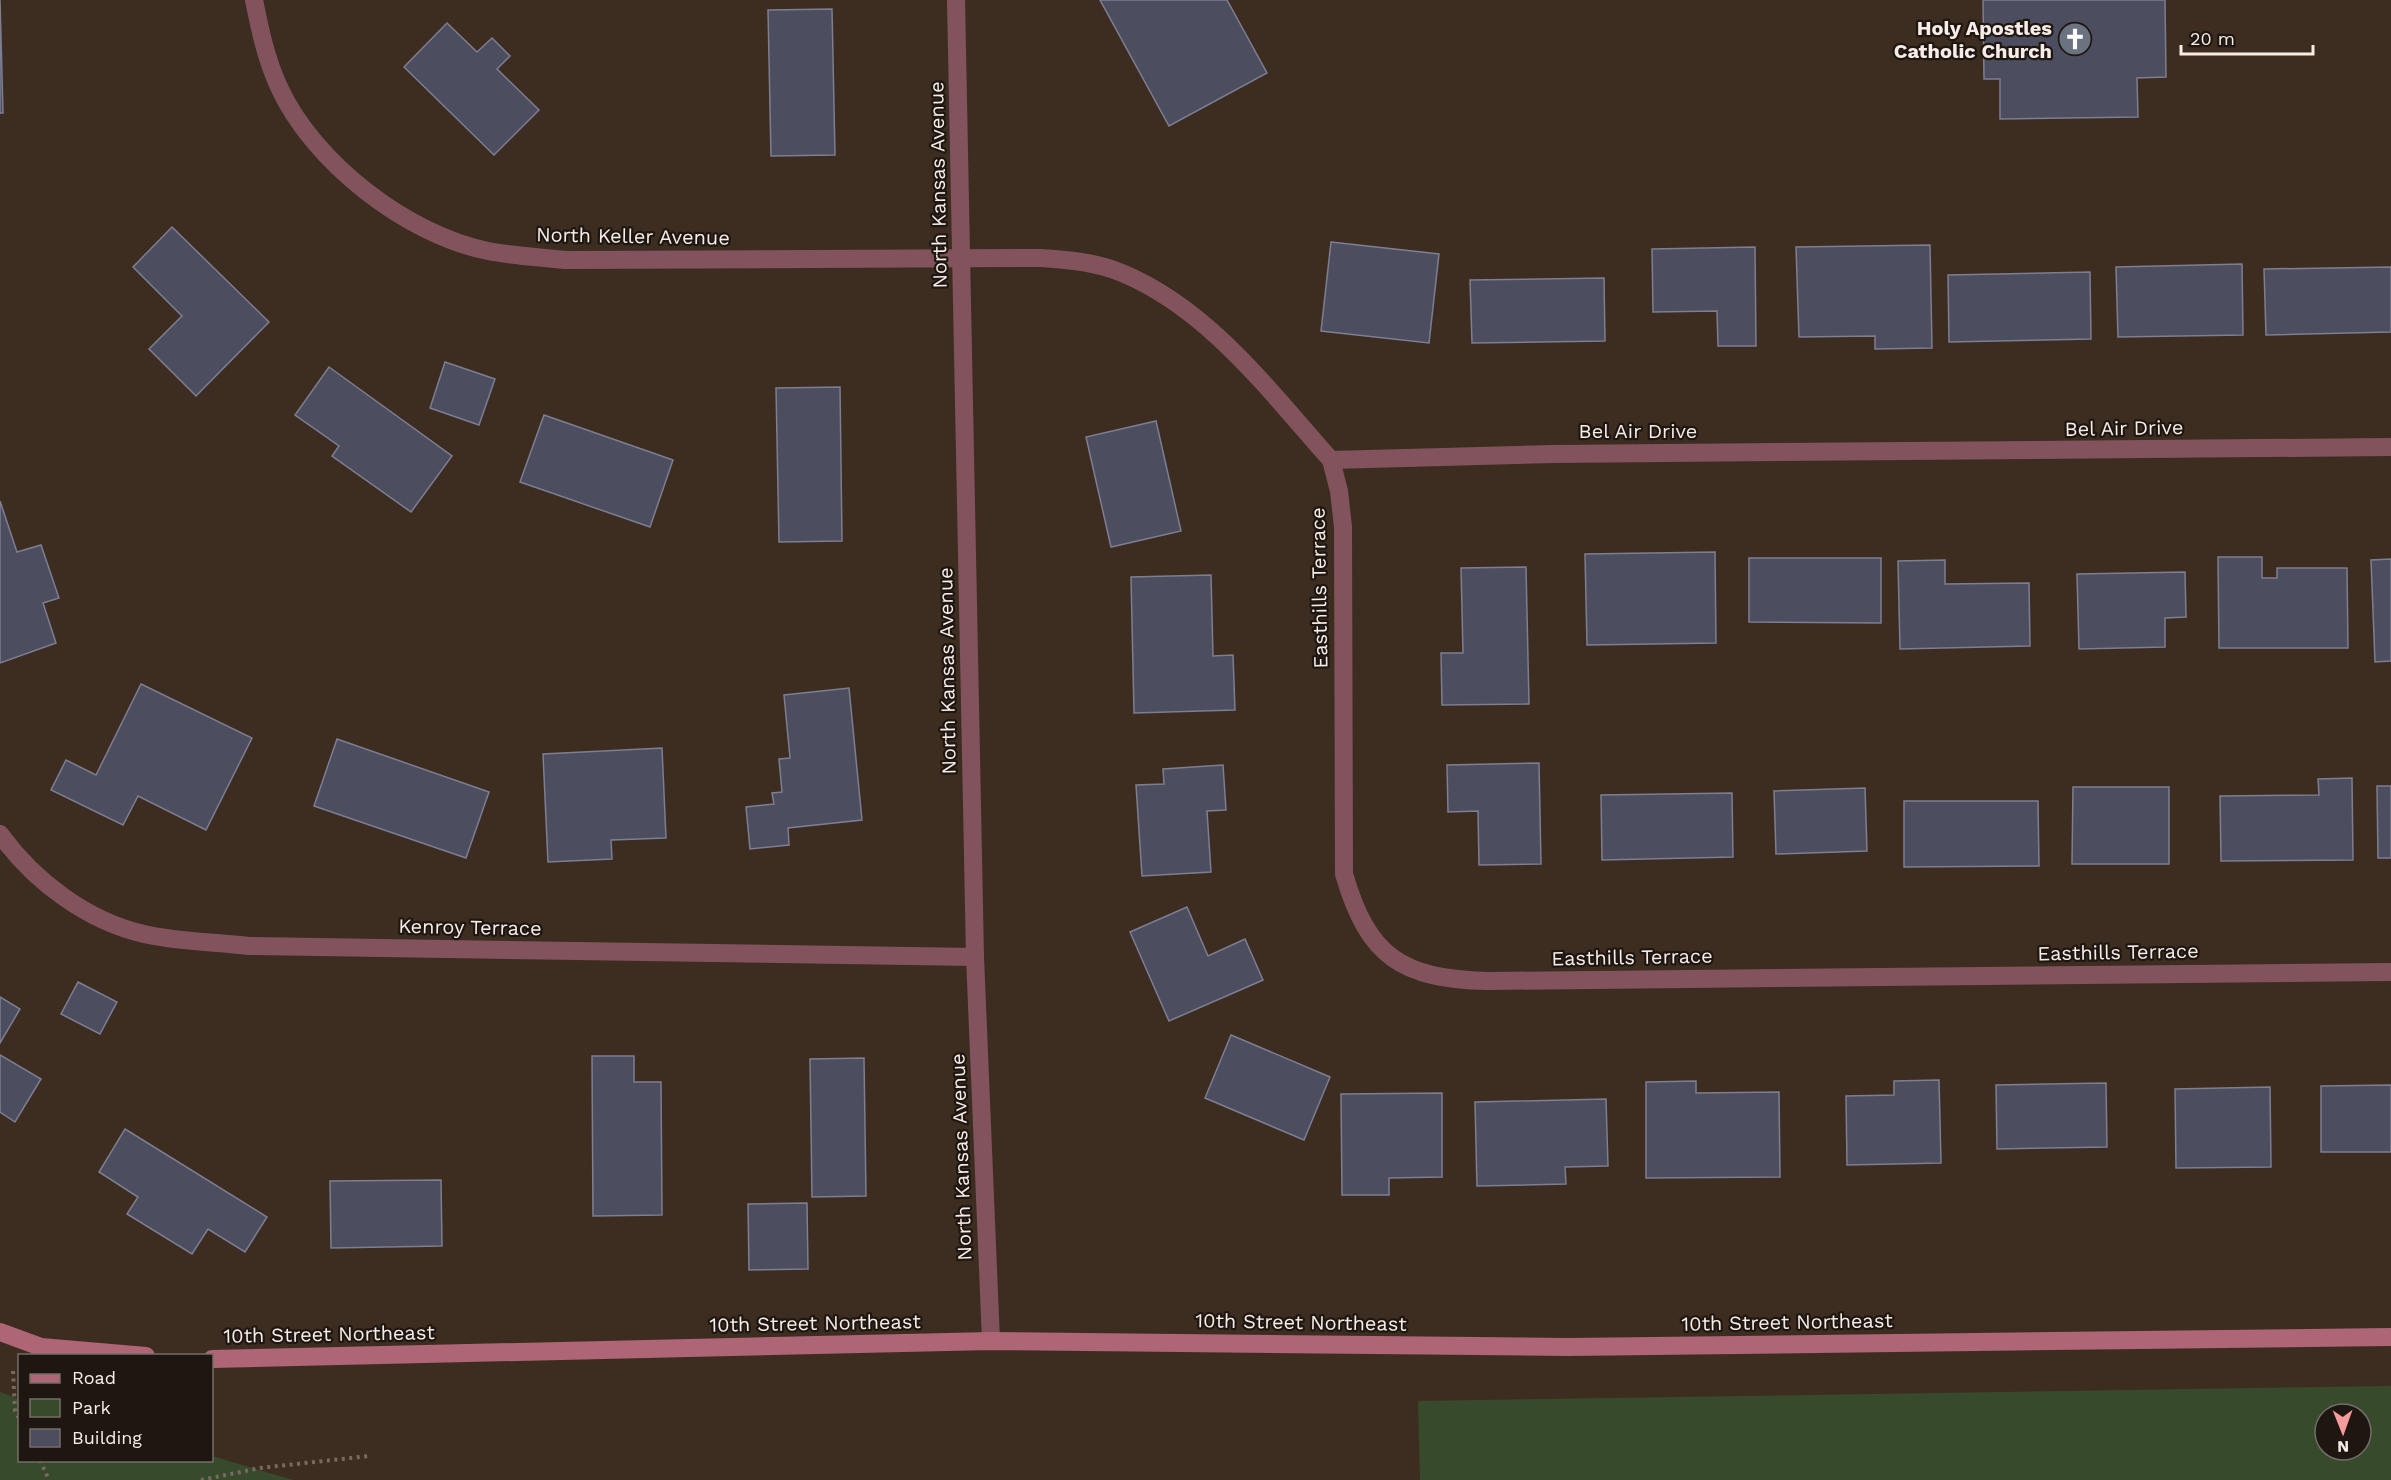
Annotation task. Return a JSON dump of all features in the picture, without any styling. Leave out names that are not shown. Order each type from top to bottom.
[{"type":"main road","points":[[5,1334],[41,1347],[123,1354]]},
{"type":"main road","name":"10th Street Northeast","points":[[213,1359],[991,1341],[1580,1347],[2391,1337]]},
{"type":"street","name":"North Keller Avenue","points":[[254,0],[263,46],[279,89],[313,142],[368,194],[433,232],[487,251],[565,260],[962,259]]},
{"type":"street","name":"North Kansas Avenue","points":[[956,0],[975,957],[991,1341]]},
{"type":"street","points":[[962,259],[1041,258],[1094,264],[1121,272],[1154,288],[1191,315],[1248,366],[1330,460]]},
{"type":"street","name":"Bel Air Drive","points":[[1330,460],[1553,453],[2391,447]]},
{"type":"street","name":"Easthills Terrace","points":[[1330,460],[1339,491],[1343,527],[1344,874],[1360,921],[1373,941],[1389,957],[1403,965],[1452,981],[2391,972]]},
{"type":"street","name":"Kenroy Terrace","points":[[0,834],[15,855],[74,906],[144,934],[249,946],[975,957]]},
{"type":"path","points":[[5,1334],[15,1411],[18,1416]]},
{"type":"path","points":[[201,1480],[260,1468],[369,1456]]},
{"type":"path","points":[[40,1462],[49,1480]]},
{"type":"green space","points":[[2391,1386],[2391,1480],[1420,1480],[1418,1401]]},
{"type":"green space","points":[[0,1392],[18,1399],[18,1462],[213,1462],[213,1456],[293,1480],[0,1480]]},
{"type":"building","points":[[0,0],[3,113],[0,113]]},
{"type":"building","points":[[1100,0],[1227,0],[1267,73],[1169,126]]},
{"type":"building","name":"Holy Apostles Catholic Church","points":[[1983,0],[2165,0],[2166,77],[2137,78],[2138,117],[2000,119],[2000,79],[1984,79]]},
{"type":"building","points":[[832,9],[835,155],[771,156],[768,10]]},
{"type":"building","points":[[447,23],[477,52],[492,38],[510,56],[497,69],[539,110],[494,155],[404,67]]},
{"type":"building","points":[[172,227],[269,322],[196,396],[149,349],[182,316],[133,267]]},
{"type":"building","points":[[1331,242],[1439,254],[1429,343],[1321,331]]},
{"type":"building","points":[[1930,245],[1932,348],[1875,349],[1875,336],[1799,337],[1796,247]]},
{"type":"building","points":[[1755,247],[1756,346],[1718,346],[1717,311],[1653,312],[1652,249]]},
{"type":"building","points":[[2242,264],[2243,335],[2118,337],[2116,267]]},
{"type":"building","points":[[2391,267],[2391,332],[2266,335],[2264,269]]},
{"type":"building","points":[[2090,272],[2091,339],[1949,342],[1948,275]]},
{"type":"building","points":[[1604,278],[1605,341],[1472,343],[1470,280]]},
{"type":"building","points":[[445,362],[495,379],[479,425],[430,408]]},
{"type":"building","points":[[329,367],[452,456],[411,512],[332,456],[339,446],[295,415]]},
{"type":"building","points":[[840,387],[842,541],[779,542],[776,388]]},
{"type":"building","points":[[544,415],[673,460],[650,527],[520,482]]},
{"type":"building","points":[[1156,421],[1181,531],[1111,547],[1086,437]]},
{"type":"building","points":[[0,501],[17,552],[41,545],[59,598],[43,603],[56,643],[0,663]]},
{"type":"building","points":[[1715,552],[1716,643],[1587,645],[1585,554]]},
{"type":"building","points":[[2218,557],[2262,557],[2262,578],[2277,578],[2277,568],[2347,568],[2348,648],[2219,648]]},
{"type":"building","points":[[1749,558],[1881,558],[1881,623],[1749,622]]},
{"type":"building","points":[[2391,559],[2391,661],[2375,662],[2371,560]]},
{"type":"building","points":[[1945,560],[1945,584],[2029,583],[2030,646],[1900,649],[1898,561]]},
{"type":"building","points":[[1526,567],[1529,704],[1442,705],[1441,653],[1463,653],[1461,568]]},
{"type":"building","points":[[2185,572],[2186,617],[2165,618],[2165,647],[2079,649],[2077,574]]},
{"type":"building","points":[[1211,575],[1213,656],[1233,655],[1235,710],[1134,713],[1131,577]]},
{"type":"building","points":[[141,684],[252,738],[206,830],[138,796],[123,825],[51,790],[66,760],[96,775]]},
{"type":"building","points":[[849,688],[862,820],[788,828],[789,845],[750,849],[746,807],[774,804],[772,793],[782,792],[779,759],[790,758],[784,695]]},
{"type":"building","points":[[337,739],[489,792],[466,858],[314,806]]},
{"type":"building","points":[[662,748],[666,838],[611,840],[612,859],[548,862],[543,754]]},
{"type":"building","points":[[1539,763],[1541,864],[1479,865],[1478,811],[1448,812],[1447,765]]},
{"type":"building","points":[[1223,765],[1226,810],[1207,811],[1211,872],[1142,876],[1136,785],[1164,784],[1163,769]]},
{"type":"building","points":[[2352,778],[2353,860],[2221,861],[2220,796],[2319,795],[2318,779]]},
{"type":"building","points":[[2377,786],[2391,786],[2391,858],[2378,858]]},
{"type":"building","points":[[2073,787],[2169,787],[2169,864],[2072,864]]},
{"type":"building","points":[[1865,788],[1867,851],[1776,854],[1774,791]]},
{"type":"building","points":[[1732,793],[1733,857],[1602,860],[1601,795]]},
{"type":"building","points":[[1904,801],[2038,801],[2039,866],[1904,867]]},
{"type":"building","points":[[1187,907],[1208,956],[1245,939],[1263,980],[1169,1021],[1130,932]]},
{"type":"building","points":[[78,982],[117,1002],[100,1034],[61,1014]]},
{"type":"building","points":[[0,997],[20,1009],[0,1043]]},
{"type":"building","points":[[1231,1035],[1330,1077],[1304,1140],[1205,1098]]},
{"type":"building","points":[[0,1055],[41,1079],[15,1122],[0,1112]]},
{"type":"building","points":[[592,1056],[634,1056],[634,1082],[661,1082],[662,1215],[593,1216]]},
{"type":"building","points":[[864,1058],[866,1196],[812,1197],[810,1059]]},
{"type":"building","points":[[1939,1080],[1941,1163],[1847,1165],[1846,1096],[1894,1095],[1894,1081]]},
{"type":"building","points":[[1696,1081],[1696,1093],[1779,1092],[1780,1177],[1646,1178],[1646,1082]]},
{"type":"building","points":[[2106,1083],[2107,1147],[1997,1149],[1996,1085]]},
{"type":"building","points":[[2391,1085],[2391,1152],[2321,1152],[2321,1086]]},
{"type":"building","points":[[2270,1087],[2271,1167],[2176,1168],[2175,1089]]},
{"type":"building","points":[[1442,1093],[1442,1177],[1389,1178],[1389,1195],[1342,1195],[1341,1094]]},
{"type":"building","points":[[1606,1099],[1608,1166],[1565,1167],[1566,1184],[1477,1186],[1475,1102]]},
{"type":"building","points":[[125,1129],[267,1217],[245,1252],[208,1229],[192,1254],[127,1214],[138,1197],[99,1172]]},
{"type":"building","points":[[441,1180],[442,1246],[331,1248],[330,1181]]},
{"type":"building","points":[[807,1203],[808,1269],[749,1270],[748,1204]]},
{"type":"place","name":"Holy Apostles Catholic Church","points":[[2075,39]]}]
